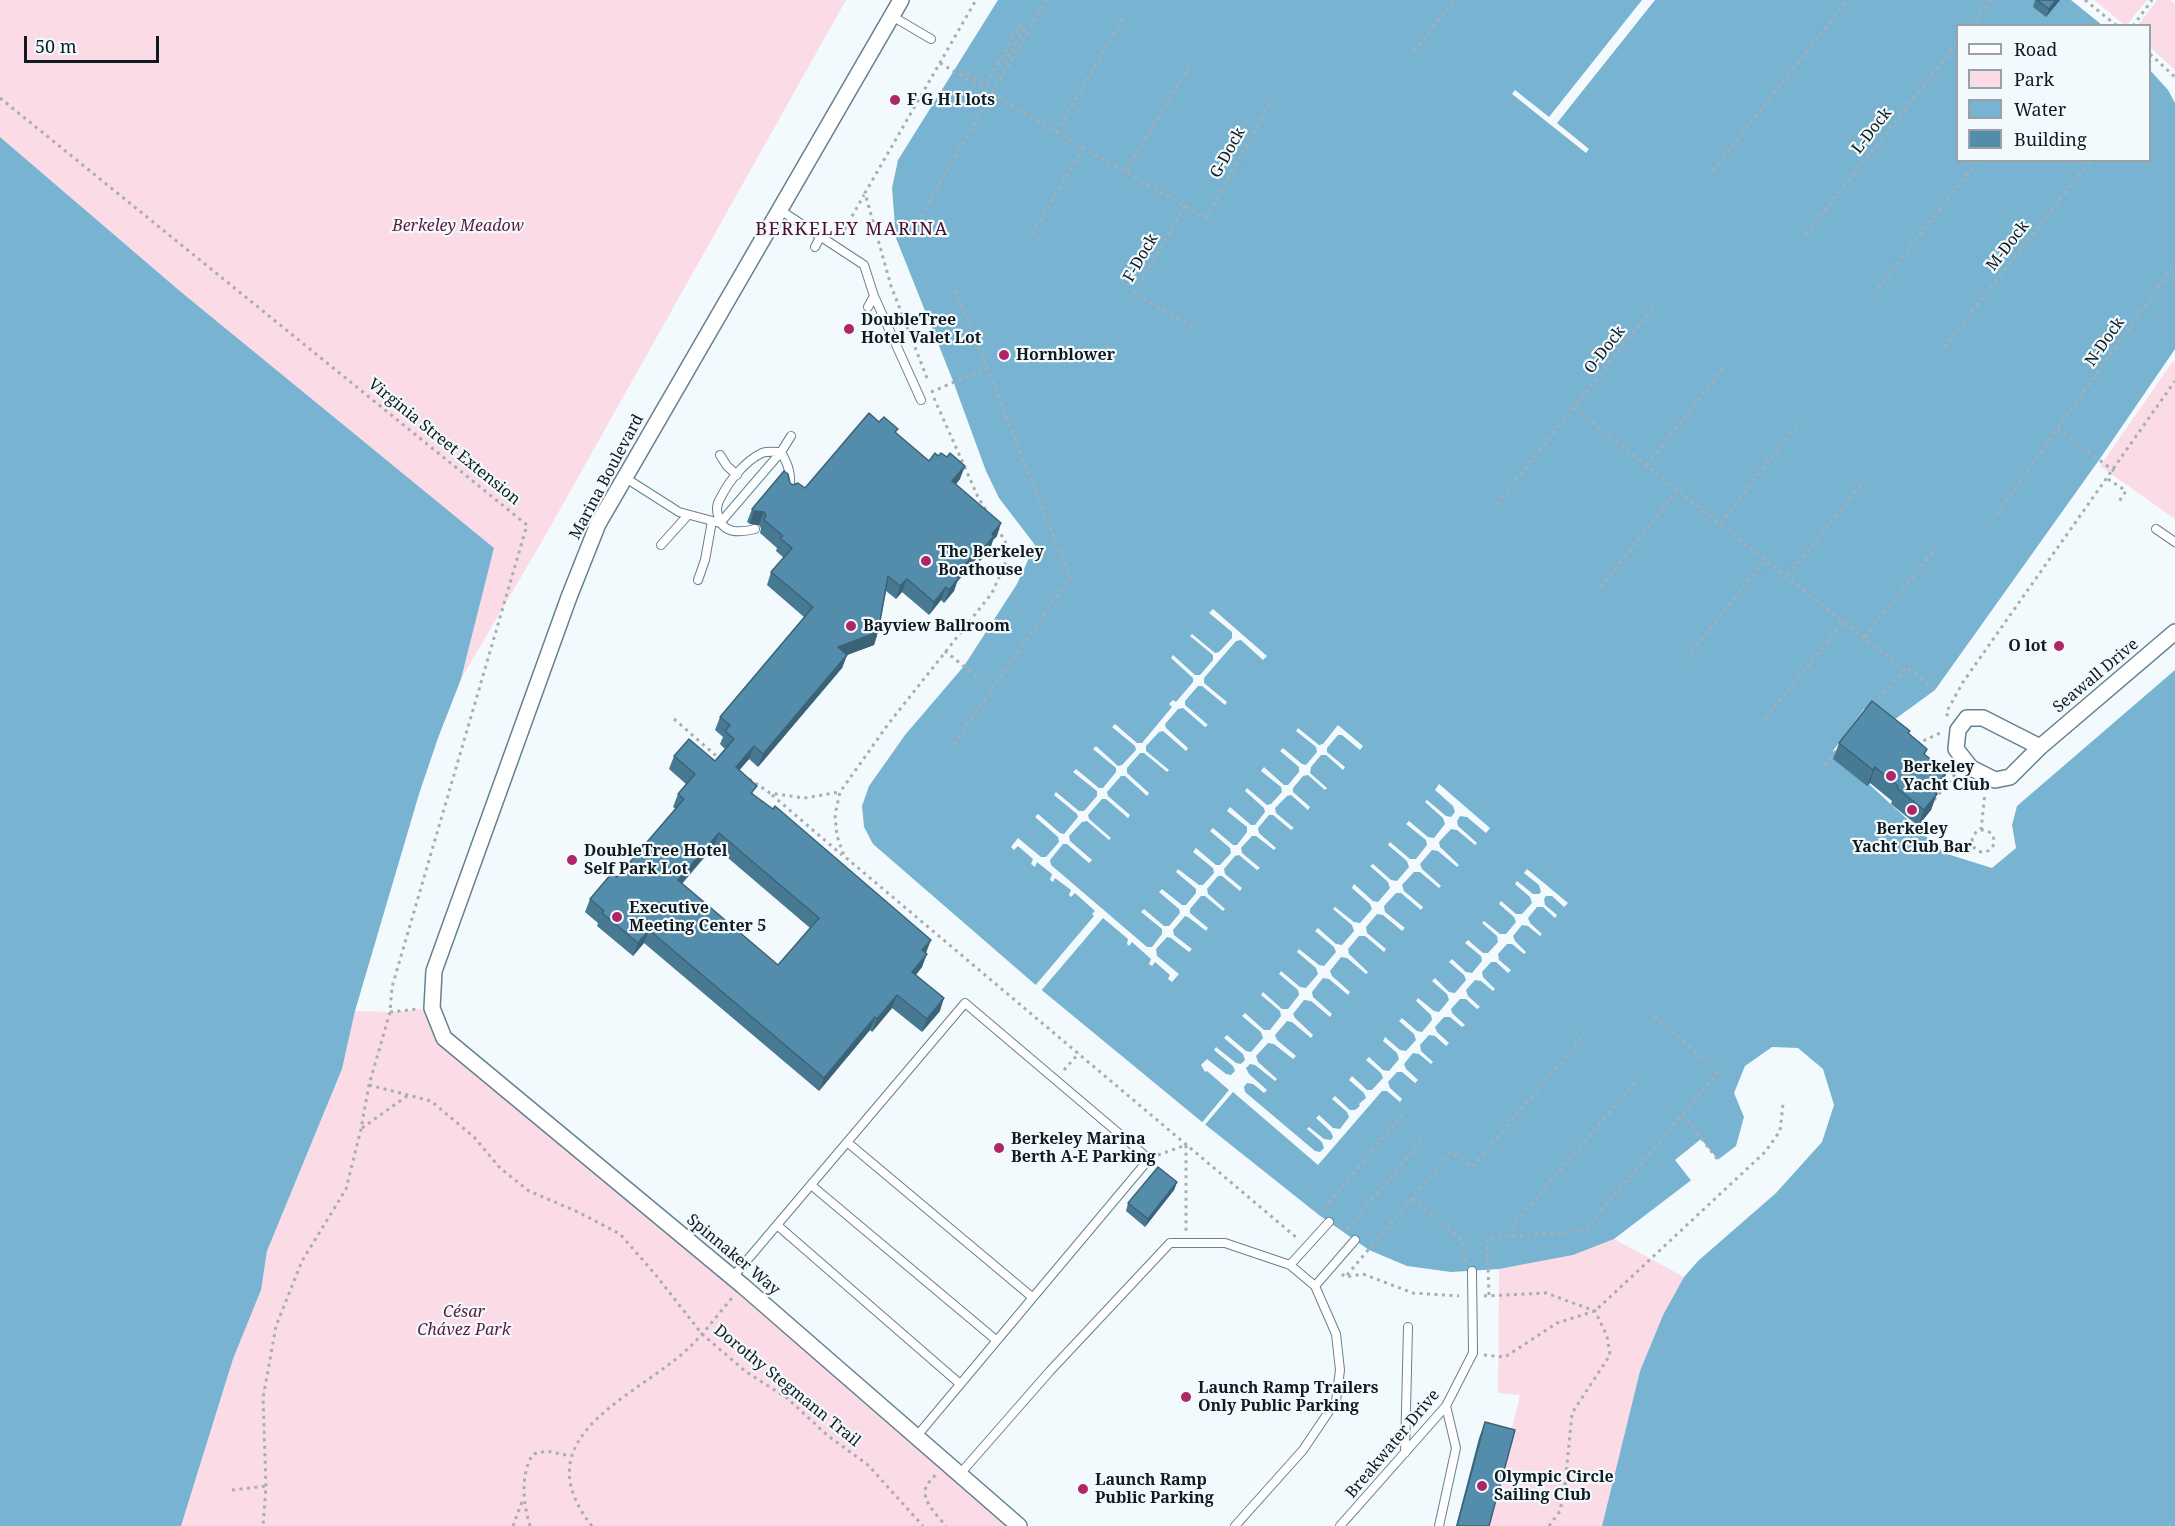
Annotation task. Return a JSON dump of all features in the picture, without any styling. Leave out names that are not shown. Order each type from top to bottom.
[{"type":"street","name":"Marina Boulevard","points":[[432,1008],[434,970],[557,630],[598,524],[901,0]]},
{"type":"street","name":"Seawall Drive","points":[[1986,777],[1995,780],[2010,777],[2040,747],[2175,632]]},
{"type":"street","points":[[1986,777],[1971,768],[1956,749],[1963,724],[1983,718],[2040,747]]},
{"type":"street","name":"Spinnaker Way","points":[[432,1008],[444,1038],[737,1282],[1019,1526]]},
{"type":"lane","points":[[892,16],[932,39]]},
{"type":"lane","points":[[780,210],[864,266],[874,296],[921,400]]},
{"type":"lane","points":[[815,247],[820,237]]},
{"type":"lane","points":[[868,307],[874,296]]},
{"type":"lane","points":[[898,368],[903,360]]},
{"type":"lane","points":[[716,522],[781,452],[791,436]]},
{"type":"lane","points":[[698,580],[716,522],[716,509],[720,498],[749,461],[765,452],[781,452]]},
{"type":"lane","points":[[781,452],[788,465],[791,480],[789,492]]},
{"type":"lane","points":[[720,455],[736,476]]},
{"type":"lane","points":[[624,477],[679,512],[716,522],[736,532],[755,529]]},
{"type":"lane","points":[[661,545],[688,515]]},
{"type":"lane","points":[[2156,529],[2175,542]]},
{"type":"lane","points":[[737,1282],[777,1225],[965,1003],[1149,1159],[916,1437]]},
{"type":"lane","points":[[847,1142],[1032,1297]]},
{"type":"lane","points":[[811,1185],[996,1340]]},
{"type":"lane","points":[[1290,1265],[1329,1222]]},
{"type":"lane","points":[[777,1225],[959,1383]]},
{"type":"lane","points":[[1315,1286],[1355,1240]]},
{"type":"lane","points":[[959,1475],[1050,1371],[1170,1243],[1225,1243],[1290,1265],[1315,1286],[1336,1335],[1340,1370],[1336,1401],[1303,1450],[1235,1526]]},
{"type":"lane","name":"Breakwater Drive","points":[[1340,1526],[1446,1406],[1473,1353],[1469,1271]]},
{"type":"lane","points":[[1405,1453],[1407,1327]]},
{"type":"lane","points":[[1439,1526],[1456,1448],[1446,1406]]},
{"type":"path","points":[[835,247],[976,0]]},
{"type":"path","points":[[921,216],[1046,0]]},
{"type":"path","points":[[1414,51],[1454,0]]},
{"type":"path","points":[[1713,170],[1848,0]]},
{"type":"path","points":[[1972,24],[1990,0]]},
{"type":"path","points":[[2085,0],[2115,24]]},
{"type":"path","points":[[2134,24],[2152,0]]},
{"type":"path","points":[[1057,132],[1124,16]]},
{"type":"path","points":[[961,75],[964,72],[986,85],[1020,25],[1025,27],[1005,62],[1009,64]]},
{"type":"path","name":"L-Dock","points":[[1806,234],[1956,45]]},
{"type":"path","points":[[2151,55],[2175,77]]},
{"type":"path","points":[[1126,171],[1193,60]]},
{"type":"path","points":[[940,63],[1185,206]]},
{"type":"path","name":"Virginia Street Extension","points":[[0,98],[527,525],[392,987],[390,1012]]},
{"type":"path","name":"G-Dock","points":[[1185,206],[1206,218],[1272,100]]},
{"type":"path","points":[[1032,234],[1083,148]]},
{"type":"path","points":[[1874,294],[1976,162]]},
{"type":"path","name":"M-Dock","points":[[1944,346],[2089,162]]},
{"type":"path","points":[[865,193],[891,286],[931,392],[978,497],[989,514]]},
{"type":"path","name":"F-Dock","points":[[1185,206],[1134,293],[1194,328]]},
{"type":"path","name":"N-Dock","points":[[1997,514],[2172,268]]},
{"type":"path","points":[[954,744],[1070,578],[956,291]]},
{"type":"path","name":"O-Dock","points":[[1497,504],[1654,306]]},
{"type":"path","points":[[1647,465],[1725,366]]},
{"type":"path","points":[[931,392],[987,368]]},
{"type":"path","points":[[1963,724],[1946,714],[1963,682],[2114,471],[2175,381]]},
{"type":"path","points":[[1574,408],[1904,670]]},
{"type":"path","points":[[1721,523],[1799,422]]},
{"type":"path","points":[[2058,429],[2114,471]]},
{"type":"path","points":[[2108,479],[2126,491],[2118,503]]},
{"type":"path","points":[[1788,576],[1864,481]]},
{"type":"path","points":[[1601,587],[1678,490]]},
{"type":"path","points":[[844,856],[837,836],[835,815],[840,792],[889,723],[992,593],[1008,557],[1005,541],[994,523]]},
{"type":"path","points":[[1865,638],[1938,545]]},
{"type":"path","points":[[1687,658],[1766,559]]},
{"type":"path","points":[[1765,719],[1844,621]]},
{"type":"path","points":[[945,651],[992,689]]},
{"type":"path","points":[[1868,712],[1907,667],[1935,690]]},
{"type":"path","points":[[674,719],[728,764]]},
{"type":"path","points":[[1911,752],[1925,740],[1940,733]]},
{"type":"path","points":[[1825,765],[1840,747]]},
{"type":"path","points":[[1928,808],[1957,771]]},
{"type":"path","points":[[744,776],[770,793],[1021,1007],[1307,1245]]},
{"type":"path","points":[[1981,830],[1989,832],[1995,839],[1993,847],[1986,852],[1977,851],[1972,844],[1974,835],[1981,830],[1986,777]]},
{"type":"path","points":[[770,793],[804,798],[840,792]]},
{"type":"path","points":[[1021,1007],[1025,1003]]},
{"type":"path","points":[[262,1526],[266,1486],[263,1398],[276,1326],[302,1261],[346,1189],[369,1085],[390,1012],[432,1008]]},
{"type":"path","points":[[1489,1295],[1487,1238],[1584,1231],[1717,1074],[1712,1066],[1654,1016]]},
{"type":"path","points":[[1345,1277],[1451,1152],[1472,1167],[1585,1034]]},
{"type":"path","points":[[1055,1079],[1079,1053]]},
{"type":"path","points":[[1513,1236],[1513,1225],[1638,1079]]},
{"type":"path","name":"Dorothy Stegmann Trail","points":[[369,1085],[431,1101],[474,1137],[500,1168],[529,1191],[578,1212],[620,1234],[702,1334],[745,1371],[787,1398],[826,1436],[868,1465],[923,1526]]},
{"type":"path","points":[[361,1129],[407,1096]]},
{"type":"path","points":[[1473,1353],[1504,1357],[1557,1323],[1595,1311],[1765,1152],[1780,1131],[1783,1104]]},
{"type":"path","points":[[1319,1215],[1405,1111]]},
{"type":"path","points":[[1683,1115],[1718,1160]]},
{"type":"path","points":[[1344,1232],[1430,1132]]},
{"type":"path","points":[[1149,1159],[1186,1145],[1190,1140]]},
{"type":"path","points":[[1186,1145],[1186,1243]]},
{"type":"path","points":[[1728,1178],[1732,1183]]},
{"type":"path","points":[[1413,1199],[1463,1241],[1469,1271]]},
{"type":"path","points":[[1332,1266],[1345,1277],[1363,1274],[1413,1293],[1472,1296],[1546,1293],[1595,1311],[1607,1336],[1610,1355],[1572,1413],[1565,1486],[1560,1511],[1549,1526]]},
{"type":"path","points":[[592,1526],[577,1504],[570,1480],[570,1456],[585,1430],[632,1389],[673,1362],[702,1334],[737,1282]]},
{"type":"path","points":[[530,1526],[524,1497],[526,1465],[533,1454],[546,1451],[570,1456]]},
{"type":"path","points":[[946,1462],[926,1486],[926,1496],[930,1506],[946,1526]]},
{"type":"path","points":[[232,1490],[266,1486]]},
{"type":"path","points":[[513,1526],[524,1497]]},
{"type":"green space","name":"Berkeley Meadow","points":[[0,0],[846,0],[544,538],[461,679],[494,548],[181,292],[0,137]]},
{"type":"green space","points":[[2094,0],[2147,0],[2128,24],[2124,24]]},
{"type":"green space","points":[[2157,0],[2170,0],[2175,4],[2175,70],[2151,48],[2151,24],[2139,24]]},
{"type":"green space","points":[[2173,361],[2175,362],[2175,519],[2100,466]]},
{"type":"green space","name":"César Chávez Park","points":[[432,1008],[444,1038],[1019,1526],[181,1526],[233,1359],[261,1290],[267,1251],[342,1069],[355,1011],[390,1012]]},
{"type":"green space","points":[[1614,1239],[1684,1277],[1663,1315],[1640,1371],[1602,1526],[1488,1526],[1520,1395],[1498,1393],[1499,1269],[1573,1255]]},
{"type":"water","points":[[998,0],[2071,0],[2101,24],[1956,24],[1956,162],[2151,162],[2151,71],[2168,90],[2175,103],[2175,349],[1935,690],[1887,725],[1864,709],[1833,751],[1944,853],[1992,868],[2016,848],[2012,825],[2017,806],[2175,670],[2175,1526],[1602,1526],[1640,1371],[1663,1315],[1684,1277],[1698,1261],[1776,1193],[1822,1142],[1834,1105],[1823,1069],[1798,1048],[1772,1047],[1745,1066],[1734,1093],[1744,1117],[1736,1146],[1614,1239],[1573,1255],[1499,1269],[1451,1272],[1407,1266],[1369,1250],[1319,1215],[1038,987],[873,844],[864,827],[862,806],[869,786],[905,735],[964,666],[1017,584],[1035,545],[999,498],[986,471],[896,238],[892,188],[898,160]]},
{"type":"water","points":[[0,137],[181,292],[494,548],[461,679],[419,794],[355,1011],[342,1069],[267,1251],[261,1290],[233,1359],[181,1526],[0,1526]]},
{"type":"pier","points":[[1642,0],[1655,0],[1557,123],[1589,149],[1586,153],[1512,94],[1515,90],[1549,117]]},
{"type":"pier","points":[[1213,609],[1267,656],[1263,660],[1241,640],[1236,641],[1204,678],[1204,683],[1227,702],[1225,705],[1202,686],[1198,686],[1185,701],[1185,705],[1208,725],[1205,727],[1183,708],[1178,709],[1165,724],[1166,728],[1188,748],[1186,751],[1163,731],[1159,732],[1146,746],[1146,751],[1169,770],[1167,772],[1144,753],[1140,753],[1127,768],[1127,773],[1149,793],[1147,796],[1125,776],[1121,776],[1107,792],[1108,796],[1130,815],[1128,818],[1106,799],[1102,799],[1088,815],[1089,819],[1111,838],[1109,840],[1087,821],[1082,822],[1069,836],[1070,841],[1092,860],[1089,863],[1067,844],[1063,844],[1050,860],[1051,865],[1147,947],[1152,947],[1162,934],[1162,929],[1141,912],[1144,909],[1164,926],[1169,926],[1180,913],[1179,909],[1159,892],[1162,889],[1182,905],[1186,905],[1196,893],[1196,889],[1176,872],[1178,869],[1199,885],[1203,885],[1214,873],[1213,868],[1193,852],[1196,848],[1216,865],[1220,865],[1231,853],[1230,848],[1210,831],[1213,828],[1233,845],[1237,845],[1247,832],[1247,827],[1227,811],[1230,807],[1251,825],[1255,825],[1265,812],[1264,808],[1245,791],[1247,788],[1267,805],[1271,804],[1282,792],[1281,787],[1261,771],[1264,767],[1284,785],[1288,785],[1299,772],[1299,767],[1280,751],[1283,748],[1306,765],[1317,752],[1316,747],[1296,731],[1298,728],[1319,745],[1323,744],[1338,725],[1363,746],[1360,750],[1342,735],[1338,735],[1327,748],[1327,752],[1345,767],[1343,770],[1326,755],[1321,755],[1311,767],[1310,773],[1327,788],[1325,790],[1308,775],[1303,776],[1293,788],[1293,792],[1310,807],[1308,810],[1291,795],[1275,808],[1276,813],[1294,828],[1291,830],[1273,815],[1269,815],[1258,828],[1259,833],[1276,848],[1274,850],[1256,836],[1252,836],[1241,848],[1242,853],[1260,868],[1257,870],[1239,855],[1235,856],[1224,869],[1225,874],[1242,888],[1240,891],[1222,876],[1218,876],[1207,889],[1208,894],[1225,909],[1223,911],[1205,896],[1201,896],[1190,909],[1190,913],[1208,928],[1206,931],[1185,916],[1173,930],[1174,935],[1192,949],[1189,952],[1167,937],[1156,949],[1157,956],[1179,974],[1172,982],[1168,979],[1170,975],[1155,962],[1152,966],[1149,964],[1151,959],[1132,942],[1129,946],[1128,939],[1103,918],[1040,992],[1034,987],[1094,916],[1092,914],[1095,911],[1075,893],[1071,897],[1069,895],[1071,890],[1055,878],[1053,882],[1050,880],[1052,874],[1037,862],[1035,867],[1031,864],[1033,859],[1018,846],[1014,850],[1011,847],[1018,838],[1041,857],[1046,857],[1059,842],[1058,837],[1035,817],[1038,814],[1064,834],[1078,817],[1054,795],[1056,792],[1079,811],[1084,811],[1097,796],[1097,791],[1073,772],[1076,769],[1099,788],[1103,788],[1116,772],[1116,768],[1093,749],[1096,746],[1118,766],[1122,765],[1136,750],[1135,746],[1112,727],[1115,724],[1137,743],[1142,743],[1172,707],[1169,704],[1173,700],[1176,702],[1193,682],[1193,678],[1171,658],[1173,655],[1195,675],[1200,675],[1213,660],[1213,655],[1190,636],[1192,634],[1215,653],[1219,652],[1232,638],[1232,632],[1209,613]]},
{"type":"pier","points":[[1439,784],[1490,828],[1486,833],[1467,817],[1460,816],[1457,821],[1458,826],[1477,843],[1475,845],[1457,830],[1451,829],[1439,842],[1440,847],[1459,865],[1457,867],[1438,851],[1432,850],[1420,864],[1422,869],[1441,886],[1439,888],[1420,872],[1414,872],[1402,885],[1404,891],[1423,907],[1421,910],[1401,893],[1396,893],[1384,906],[1385,912],[1405,928],[1402,931],[1383,915],[1377,914],[1366,927],[1367,933],[1386,949],[1384,952],[1365,936],[1359,936],[1348,949],[1349,954],[1368,972],[1366,974],[1347,958],[1341,957],[1330,971],[1332,976],[1350,992],[1348,995],[1329,979],[1323,978],[1312,992],[1313,997],[1332,1014],[1330,1017],[1311,1001],[1304,1000],[1293,1014],[1313,1035],[1311,1038],[1292,1022],[1287,1021],[1275,1035],[1277,1040],[1296,1056],[1293,1059],[1274,1044],[1268,1043],[1256,1056],[1258,1062],[1277,1079],[1275,1081],[1255,1065],[1250,1064],[1246,1068],[1249,1074],[1267,1090],[1264,1093],[1253,1084],[1247,1083],[1244,1087],[1245,1092],[1315,1151],[1320,1152],[1324,1148],[1322,1142],[1307,1129],[1309,1127],[1324,1139],[1331,1140],[1333,1137],[1331,1132],[1316,1118],[1319,1115],[1333,1128],[1340,1129],[1349,1117],[1347,1112],[1332,1099],[1335,1096],[1350,1110],[1355,1110],[1360,1106],[1359,1104],[1366,1098],[1364,1093],[1349,1080],[1352,1076],[1367,1090],[1372,1090],[1383,1078],[1381,1073],[1366,1060],[1369,1057],[1383,1070],[1389,1071],[1399,1059],[1397,1053],[1383,1041],[1385,1037],[1400,1050],[1406,1051],[1416,1040],[1414,1034],[1399,1021],[1402,1018],[1417,1031],[1422,1032],[1432,1020],[1431,1015],[1416,1001],[1418,998],[1434,1011],[1439,1012],[1449,1000],[1447,994],[1432,981],[1435,978],[1449,992],[1455,993],[1466,980],[1464,975],[1449,962],[1452,959],[1466,972],[1472,973],[1482,961],[1481,956],[1465,943],[1468,940],[1483,953],[1488,953],[1498,942],[1497,936],[1482,923],[1484,921],[1500,934],[1506,934],[1516,922],[1514,917],[1499,904],[1501,901],[1516,914],[1522,914],[1532,903],[1530,897],[1515,884],[1517,881],[1533,894],[1541,892],[1539,885],[1524,873],[1527,869],[1568,903],[1564,907],[1552,896],[1546,896],[1545,905],[1557,915],[1555,918],[1543,907],[1537,907],[1528,918],[1542,934],[1540,936],[1528,926],[1522,925],[1513,936],[1526,952],[1524,954],[1512,944],[1507,944],[1498,954],[1499,960],[1511,970],[1508,973],[1496,962],[1491,962],[1482,972],[1483,977],[1495,989],[1493,991],[1481,981],[1475,980],[1466,990],[1468,996],[1480,1007],[1477,1009],[1466,999],[1460,999],[1451,1009],[1452,1013],[1465,1025],[1462,1027],[1450,1017],[1444,1017],[1435,1027],[1449,1043],[1446,1046],[1435,1036],[1429,1035],[1420,1045],[1421,1051],[1433,1062],[1431,1064],[1419,1054],[1413,1053],[1404,1064],[1418,1080],[1415,1083],[1402,1072],[1397,1072],[1388,1082],[1390,1088],[1402,1099],[1400,1102],[1387,1091],[1382,1091],[1318,1165],[1233,1092],[1203,1127],[1200,1125],[1229,1090],[1207,1071],[1205,1072],[1201,1065],[1207,1059],[1226,1074],[1231,1075],[1235,1071],[1233,1066],[1214,1050],[1216,1047],[1236,1063],[1241,1064],[1245,1060],[1243,1054],[1224,1038],[1227,1035],[1246,1051],[1251,1052],[1263,1038],[1261,1032],[1242,1016],[1245,1013],[1264,1030],[1270,1030],[1281,1016],[1280,1011],[1261,995],[1263,992],[1282,1009],[1288,1009],[1299,995],[1298,990],[1279,974],[1281,971],[1300,987],[1306,988],[1318,974],[1316,968],[1297,952],[1299,949],[1319,965],[1324,966],[1336,952],[1334,947],[1315,931],[1318,928],[1336,944],[1342,945],[1354,931],[1352,925],[1333,909],[1335,907],[1354,922],[1360,923],[1372,909],[1370,904],[1352,888],[1354,884],[1373,901],[1378,902],[1390,888],[1388,882],[1370,866],[1373,864],[1391,880],[1397,881],[1409,867],[1407,861],[1388,845],[1390,842],[1410,859],[1416,859],[1427,845],[1426,840],[1406,824],[1409,821],[1428,837],[1434,838],[1445,824],[1443,818],[1425,802],[1427,800],[1446,816],[1451,817],[1455,812],[1453,806],[1435,790]]},
{"type":"pier","points":[[1701,1139],[1720,1162],[1693,1183],[1675,1160]]},
{"type":"building","points":[[2037,0],[2056,0],[2049,9]]},
{"type":"building","points":[[869,413],[879,422],[884,417],[898,429],[895,432],[929,461],[935,453],[938,456],[941,453],[947,457],[950,453],[965,466],[952,481],[1001,523],[984,548],[982,545],[956,575],[959,578],[949,590],[946,587],[934,602],[907,579],[900,586],[888,576],[878,632],[838,647],[847,655],[763,754],[754,746],[736,767],[757,786],[751,793],[773,809],[775,806],[931,940],[922,950],[927,954],[912,972],[944,998],[927,1019],[897,995],[877,1019],[875,1017],[824,1078],[649,930],[638,943],[602,913],[604,911],[590,899],[612,873],[617,877],[684,799],[678,794],[695,774],[674,756],[689,739],[715,761],[734,739],[725,731],[730,725],[720,717],[813,607],[771,572],[792,548],[780,538],[783,536],[764,520],[766,515],[764,512],[752,509],[784,471],[788,474],[790,483],[793,485],[798,483],[805,488]],"holes":[[[719,833],[819,918],[778,965],[678,880]]]},
{"type":"building","name":"Berkeley Yacht Club","points":[[1872,701],[1910,731],[1908,733],[1927,749],[1924,754],[1947,772],[1932,791],[1937,794],[1924,810],[1875,767],[1873,770],[1839,743]]},
{"type":"building","points":[[1158,1167],[1177,1182],[1148,1219],[1128,1203]]},
{"type":"building","name":"Olympic Circle Sailing Club","points":[[1485,1422],[1515,1430],[1489,1526],[1457,1526]]},
{"type":"place","name":"F G H I lots","points":[[895,100]]},
{"type":"place","name":"DoubleTree Hotel Valet Lot","points":[[849,329]]},
{"type":"place","name":"Hornblower","points":[[1004,355]]},
{"type":"place","name":"The Berkeley Boathouse","points":[[926,561]]},
{"type":"place","name":"Bayview Ballroom","points":[[851,626]]},
{"type":"place","name":"O lot","points":[[2059,646]]},
{"type":"place","name":"Berkeley Yacht Club","points":[[1891,776]]},
{"type":"place","name":"Berkeley Yacht Club Bar","points":[[1912,810]]},
{"type":"place","name":"DoubleTree Hotel Self Park Lot","points":[[572,860]]},
{"type":"place","name":"Executive Meeting Center 5","points":[[617,917]]},
{"type":"place","name":"Berkeley Marina Berth A-E Parking","points":[[999,1148]]},
{"type":"place","name":"Launch Ramp Trailers Only Public Parking","points":[[1186,1397]]},
{"type":"place","name":"Olympic Circle Sailing Club","points":[[1482,1486]]},
{"type":"place","name":"Launch Ramp Public Parking","points":[[1083,1489]]},
{"type":"district","name":"BERKELEY MARINA","points":[[852,230]]}]
